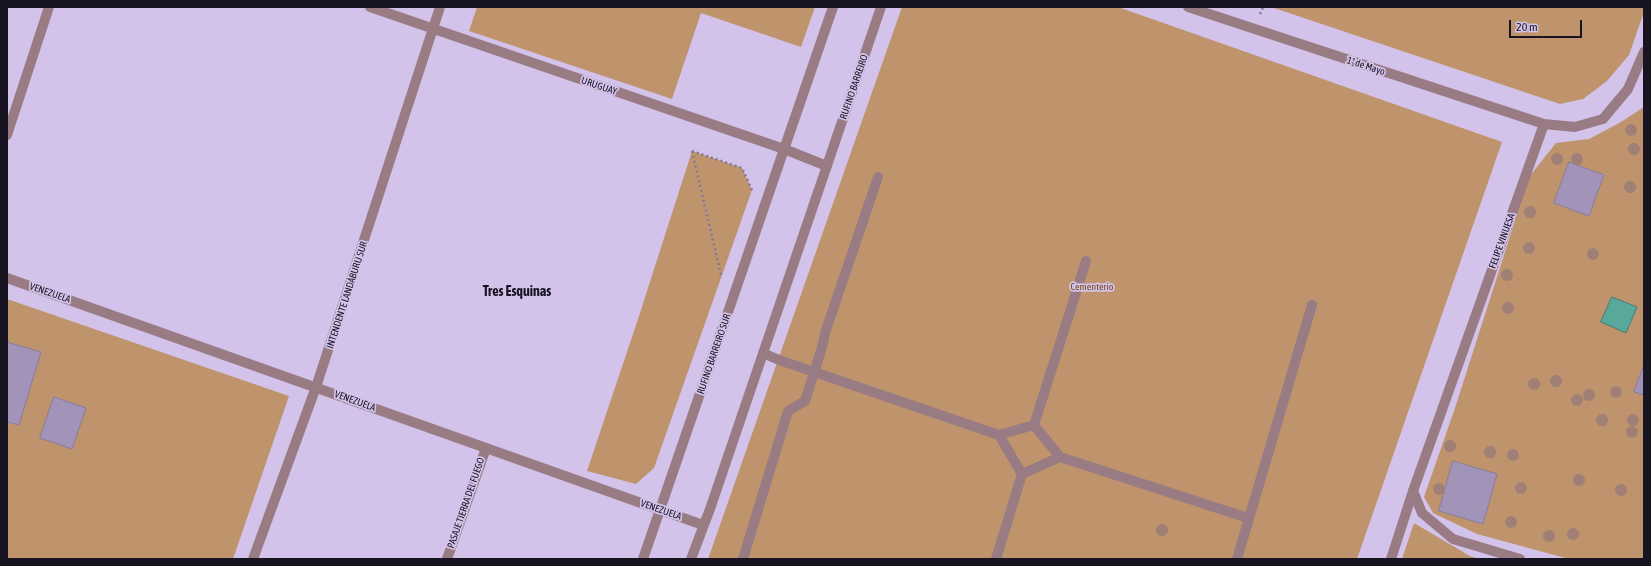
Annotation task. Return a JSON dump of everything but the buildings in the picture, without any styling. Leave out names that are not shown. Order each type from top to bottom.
[{"type":"street","points":[[7,135],[49,7]]},
{"type":"street","name":"URUGUAY","points":[[370,7],[784,149],[827,166]]},
{"type":"street","name":"INTENDENTE LANDÁBURU SUR","points":[[253,559],[316,387],[440,7]]},
{"type":"street","points":[[784,149],[833,7]]},
{"type":"street","name":"RUFINO BARREIRO","points":[[827,166],[881,7]]},
{"type":"street","name":"1º de Mayo","points":[[1188,7],[1544,124]]},
{"type":"street","points":[[1544,124],[1575,127],[1603,119],[1628,90],[1644,52]]},
{"type":"street","name":"FELIPE VINUESA","points":[[1391,559],[1413,491],[1544,124]]},
{"type":"street","name":"RUFINO BARREIRO SUR","points":[[643,559],[784,149]]},
{"type":"street","points":[[691,559],[710,509],[827,166]]},
{"type":"street","points":[[744,559],[788,411],[805,401],[815,372],[825,333],[878,177]]},
{"type":"street","points":[[1034,425],[1086,261]]},
{"type":"street","name":"VENEZUELA","points":[[7,278],[703,525]]},
{"type":"street","points":[[1237,559],[1312,305]]},
{"type":"street","points":[[763,353],[998,435],[1034,425]]},
{"type":"street","points":[[1034,425],[1060,457],[1248,518]]},
{"type":"street","points":[[996,559],[1022,474],[998,435]]},
{"type":"street","name":"PASAJE TIERRA DEL FUEGO","points":[[447,559],[486,448]]},
{"type":"street","points":[[1022,474],[1060,457]]},
{"type":"street","points":[[1413,491],[1422,513],[1453,539],[1520,559]]},
{"type":"path","points":[[724,269],[721,276],[692,151],[742,168],[752,190],[749,197]]},
{"type":"green space","points":[[477,7],[815,7],[801,47],[701,13],[672,99],[469,31]]},
{"type":"green space","name":"Cementerio","points":[[902,7],[1118,7],[1502,142],[1357,559],[708,559]]},
{"type":"green space","points":[[1271,7],[1644,7],[1644,12],[1629,55],[1607,81],[1583,99],[1560,104]]},
{"type":"green space","points":[[1644,107],[1644,559],[1569,559],[1477,534],[1433,513],[1424,497],[1455,408],[1529,177],[1556,143],[1589,139],[1621,122]]},
{"type":"green space","points":[[692,151],[742,168],[752,190],[654,468],[636,484],[587,471]]},
{"type":"green space","points":[[7,299],[289,396],[233,559],[7,559]]},
{"type":"green space","points":[[1414,523],[1470,556],[1479,559],[1402,559]]},
{"type":"shaded area","points":[[1612,297],[1637,307],[1626,333],[1601,322]]},
{"type":"district","name":"Tres Esquinas","points":[[517,292]]}]
